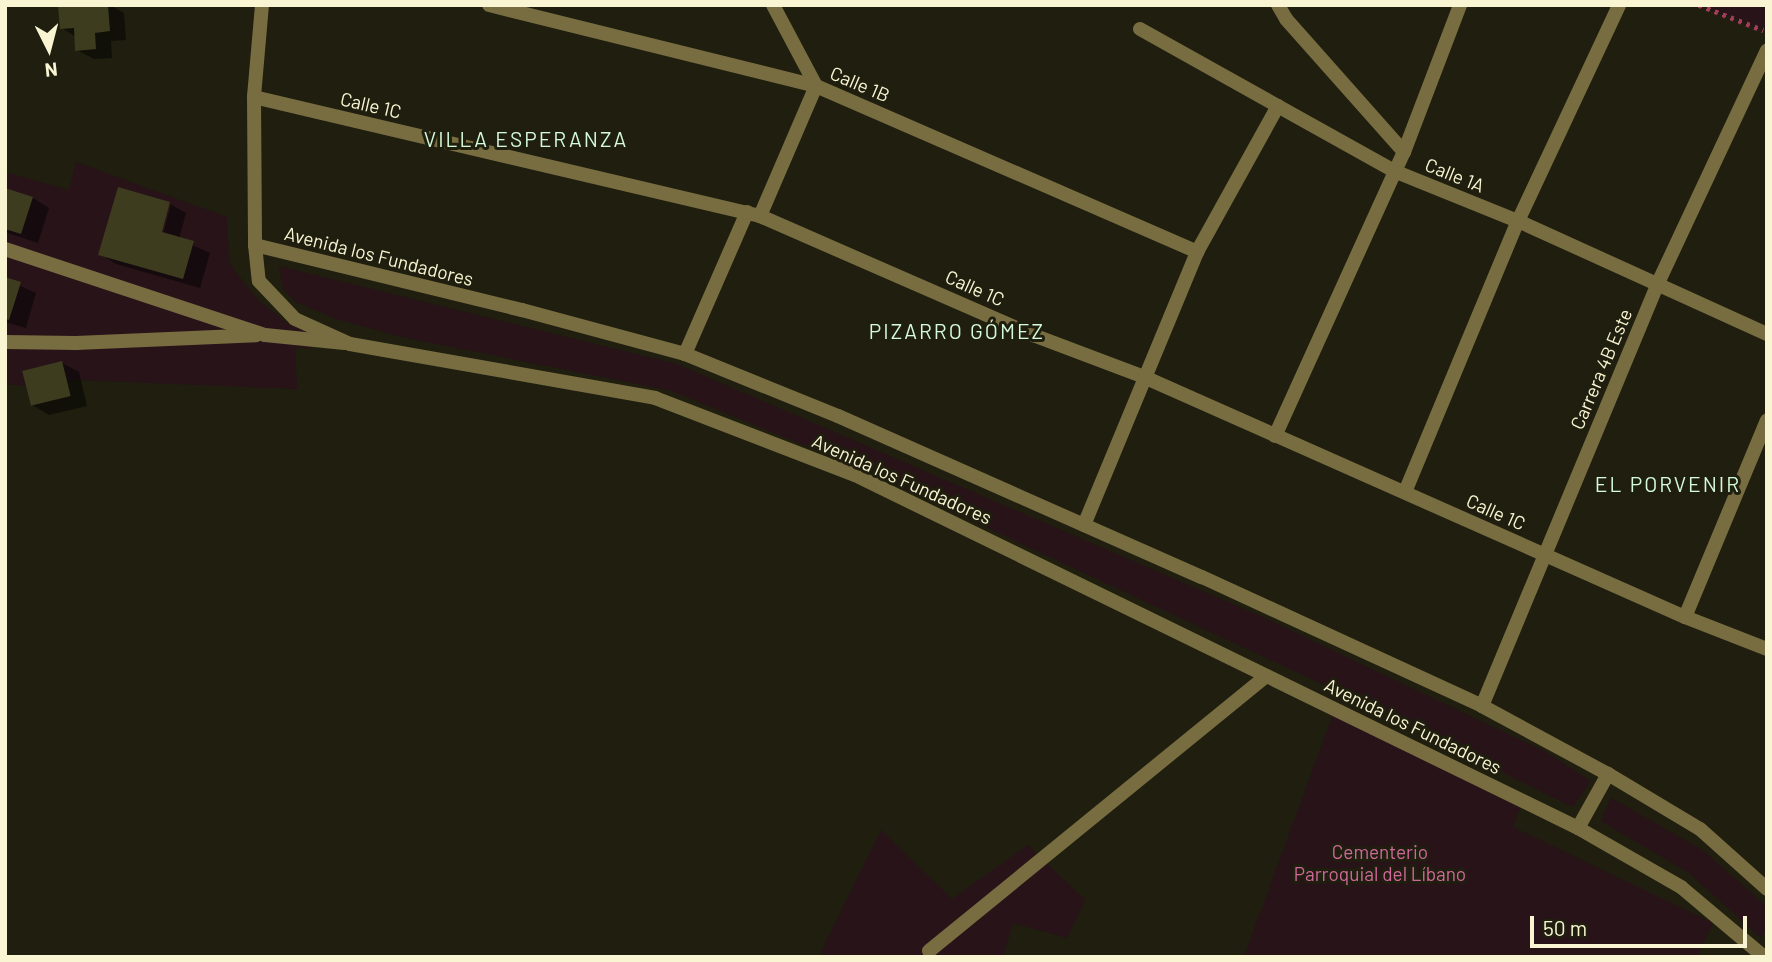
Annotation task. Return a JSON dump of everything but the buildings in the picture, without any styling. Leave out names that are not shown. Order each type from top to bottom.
[{"type":"street","points":[[255,246],[254,97],[262,5]]},
{"type":"street","name":"Calle 1B","points":[[489,5],[816,86],[1197,252]]},
{"type":"street","points":[[685,354],[816,86],[773,5]]},
{"type":"street","points":[[1278,5],[1286,19],[1404,152]]},
{"type":"street","points":[[1275,436],[1404,152],[1460,5]]},
{"type":"street","points":[[1405,492],[1518,221],[1619,5]]},
{"type":"street","name":"Calle 1A","points":[[1140,29],[1394,171],[1518,221],[1767,334]]},
{"type":"street","name":"Carrera 4B Este","points":[[1482,706],[1658,283],[1767,50]]},
{"type":"street","name":"Calle 1C","points":[[254,97],[753,214],[1033,335],[1144,377],[1685,617],[1767,649]]},
{"type":"street","points":[[1084,525],[1197,252],[1278,106]]},
{"type":"street","name":"Avenida los Fundadores","points":[[1764,954],[1681,887],[1577,828],[855,475],[655,398],[350,344],[295,319],[259,281],[255,246],[522,310],[685,354],[838,416],[1482,706],[1608,774],[1700,829],[1767,890]]},
{"type":"street","points":[[5,249],[265,335]]},
{"type":"street","points":[[5,342],[76,343],[265,335],[350,344]]},
{"type":"street","points":[[1685,617],[1767,420]]},
{"type":"street","points":[[929,951],[1266,676]]},
{"type":"street","points":[[1577,828],[1608,774]]},
{"type":"path","points":[[1699,5],[1767,32]]},
{"type":"green space","points":[[1699,5],[1767,5],[1767,31]]},
{"type":"green space","points":[[76,162],[227,217],[229,263],[256,298],[288,324],[314,335],[311,349],[295,347],[297,389],[76,380],[67,382],[71,396],[31,406],[26,386],[5,384],[5,172],[69,190]]},
{"type":"green space","points":[[279,266],[677,364],[1265,618],[1544,751],[1591,781],[1573,807],[1343,694],[866,471],[672,391],[402,337],[336,319],[296,302],[283,289]]},
{"type":"green space","name":"Cementerio Parroquial del Líbano","points":[[1333,714],[1520,808],[1513,827],[1713,923],[1697,957],[1244,957]]},
{"type":"green space","points":[[1611,798],[1704,851],[1767,907],[1767,928],[1761,938],[1689,873],[1601,821]]},
{"type":"green space","points":[[881,830],[952,899],[1028,845],[1085,900],[1067,938],[1013,923],[1003,957],[823,957],[822,950]]},
{"type":"district","name":"VILLA ESPERANZA","points":[[526,139]]},
{"type":"district","name":"PIZARRO GÓMEZ","points":[[957,331]]},
{"type":"district","name":"EL PORVENIR","points":[[1668,484]]}]
